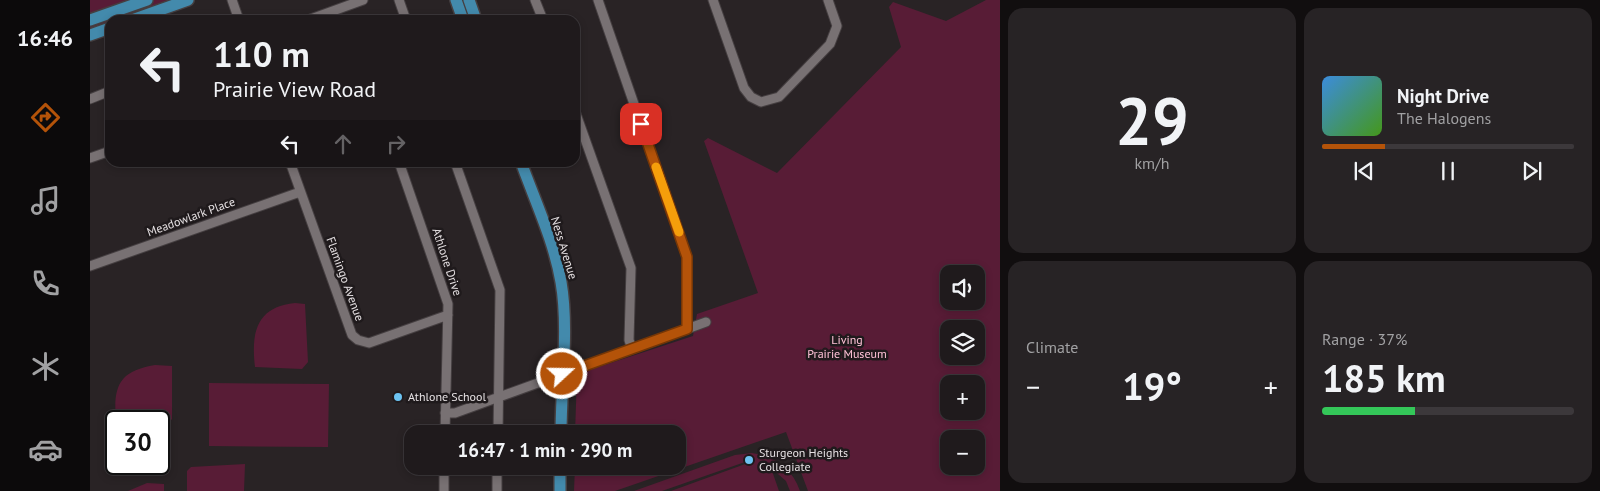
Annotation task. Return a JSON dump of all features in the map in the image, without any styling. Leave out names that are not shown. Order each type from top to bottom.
[{"type":"main road","points":[[90,20],[147,0]]},
{"type":"main road","points":[[146,15],[188,0]]},
{"type":"main road","points":[[456,0],[461,15]]},
{"type":"main road","points":[[469,0],[474,15]]},
{"type":"main road","points":[[90,35],[105,30]]},
{"type":"main road","name":"Ness Avenue","points":[[523,167],[558,270],[563,304],[560,425]]},
{"type":"main road","points":[[560,475],[560,491]]},
{"type":"street","points":[[232,0],[237,15]]},
{"type":"street","points":[[322,15],[363,0]]},
{"type":"street","points":[[399,0],[404,15]]},
{"type":"street","points":[[536,0],[541,15]]},
{"type":"street","points":[[598,0],[686,252],[688,266],[687,329]]},
{"type":"street","points":[[713,0],[744,88],[755,100],[767,102],[779,97],[830,44],[837,26],[828,0]]},
{"type":"street","points":[[90,98],[105,93]]},
{"type":"street","points":[[580,125],[631,268],[629,340],[632,348]]},
{"type":"street","points":[[90,158],[105,153]]},
{"type":"street","name":"Flamingo Avenue","points":[[292,167],[352,335],[358,340],[369,343],[448,315]]},
{"type":"street","name":"Athlone Drive","points":[[401,167],[446,294],[448,315],[445,425]]},
{"type":"street","points":[[457,167],[500,290],[498,425]]},
{"type":"street","name":"Meadowlark Place","points":[[90,266],[300,192]]},
{"type":"street","points":[[445,413],[455,413],[706,322]]},
{"type":"street","points":[[444,475],[444,491]]},
{"type":"street","points":[[497,475],[497,491]]},
{"type":"green space","points":[[90,0],[188,0],[146,15],[105,15],[105,30],[90,35]]},
{"type":"green space","name":"Living Prairie Museum","points":[[986,0],[1000,0],[1000,491],[808,491],[786,432],[686,467],[686,425],[575,425],[577,374],[693,336],[697,314],[758,293],[704,141],[708,138],[777,173],[901,47],[889,7],[893,2],[946,21]]},
{"type":"green space","points":[[295,303],[305,304],[308,362],[302,369],[255,367],[254,343],[259,324],[264,316],[272,310]]},
{"type":"green space","points":[[155,365],[172,366],[172,419],[170,422],[170,410],[115,410],[116,398],[121,382],[133,371]]},
{"type":"green space","points":[[209,383],[329,384],[328,447],[209,446]]},
{"type":"green space","points":[[752,453],[768,457],[787,470],[797,483],[800,491],[790,491],[786,481],[771,468],[779,491],[671,491],[748,463],[745,462],[662,491],[634,491],[679,475],[686,475],[686,472],[735,455]]},
{"type":"green space","points":[[245,464],[244,491],[187,491],[187,471],[191,467]]},
{"type":"green space","name":"Living Prairie Museum","points":[[575,475],[661,475],[615,491],[574,491]]},
{"type":"green space","points":[[147,483],[164,484],[164,491],[128,491]]},
{"type":"slow traffic","points":[[656,167],[679,232]]},
{"type":"place","name":"Athlone School","points":[[398,397]]},
{"type":"place","name":"Sturgeon Heights Collegiate","points":[[749,460]]},
{"type":"route","points":[[562,374],[687,329],[687,257],[641,124]]}]
